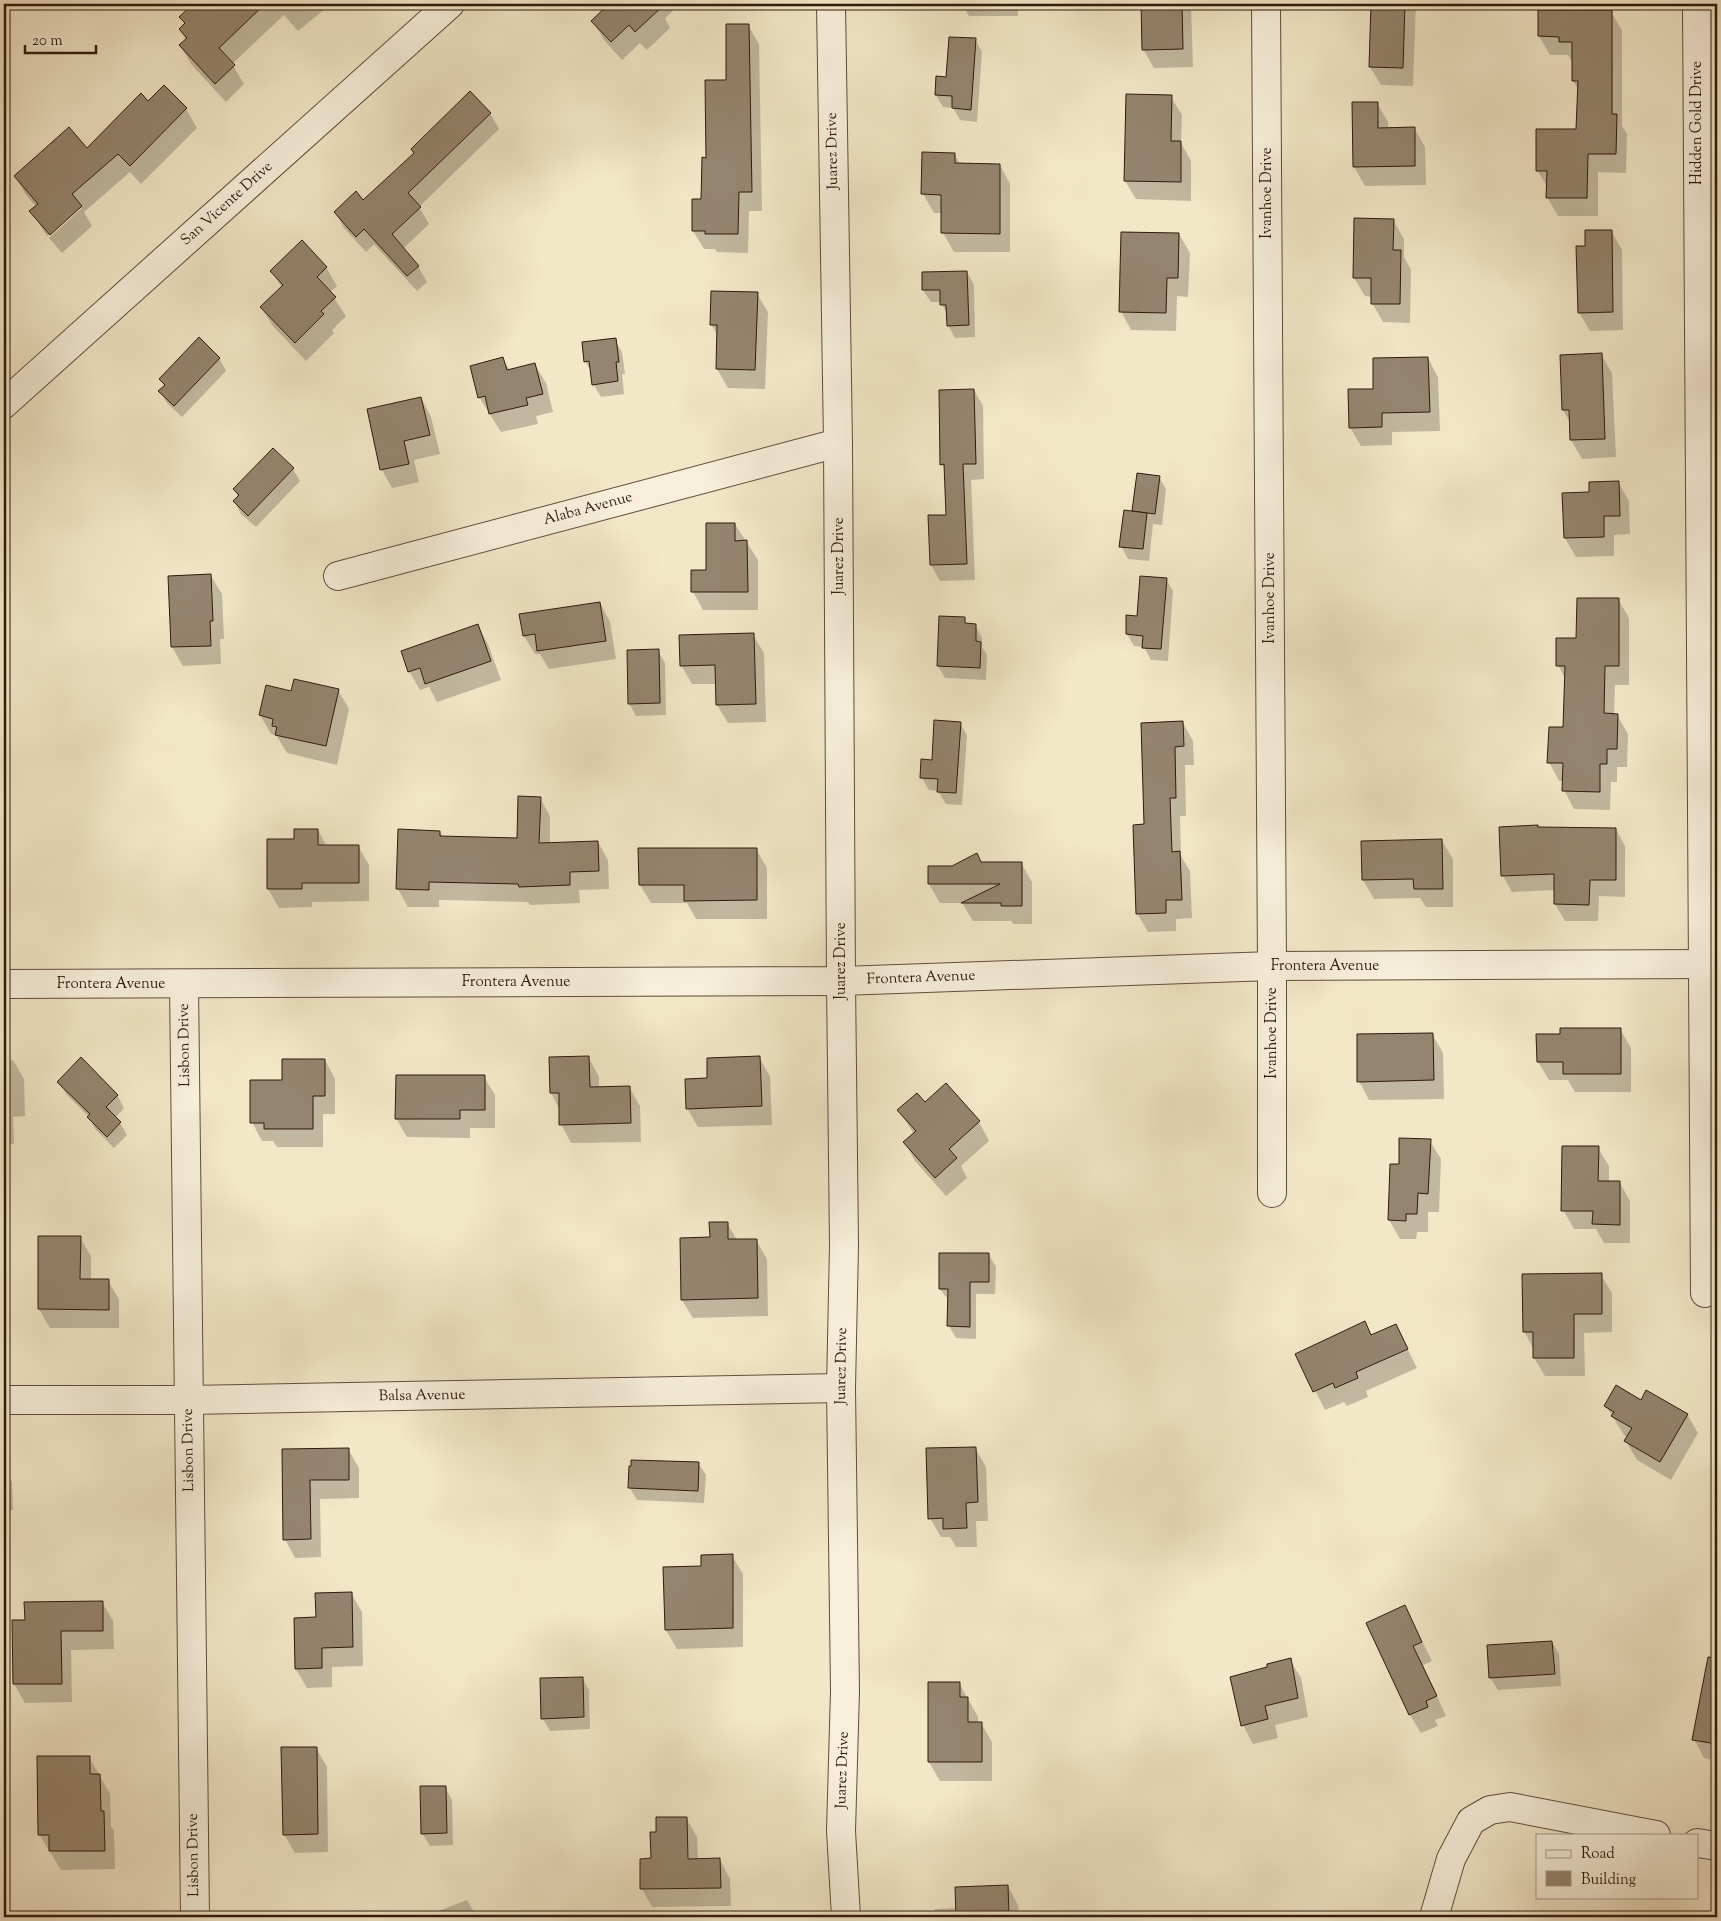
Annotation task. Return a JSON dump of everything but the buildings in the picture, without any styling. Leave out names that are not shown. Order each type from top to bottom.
[{"type":"street","name":"San Vicente Drive","points":[[4,404],[450,4]]},
{"type":"street","name":"Juarez Drive","points":[[831,4],[838,443],[840,981],[844,1245],[840,1388],[845,1691],[841,1831],[846,1917]]},
{"type":"street","name":"Ivanhoe Drive","points":[[1266,4],[1272,1193]]},
{"type":"street","name":"Hidden Gold Drive","points":[[1696,4],[1710,964],[1705,1293]]},
{"type":"street","name":"Alaba Avenue","points":[[338,576],[838,443]]},
{"type":"street","name":"Frontera Avenue","points":[[4,984],[840,981],[1272,966],[1710,964]]},
{"type":"street","name":"Lisbon Drive","points":[[184,984],[195,1917]]},
{"type":"street","name":"Balsa Avenue","points":[[4,1400],[188,1400],[840,1388]]},
{"type":"street","points":[[1434,1917],[1451,1859],[1471,1821],[1490,1810],[1510,1807],[1651,1834]]},
{"type":"street","points":[[1698,1842],[1717,1846]]}]
